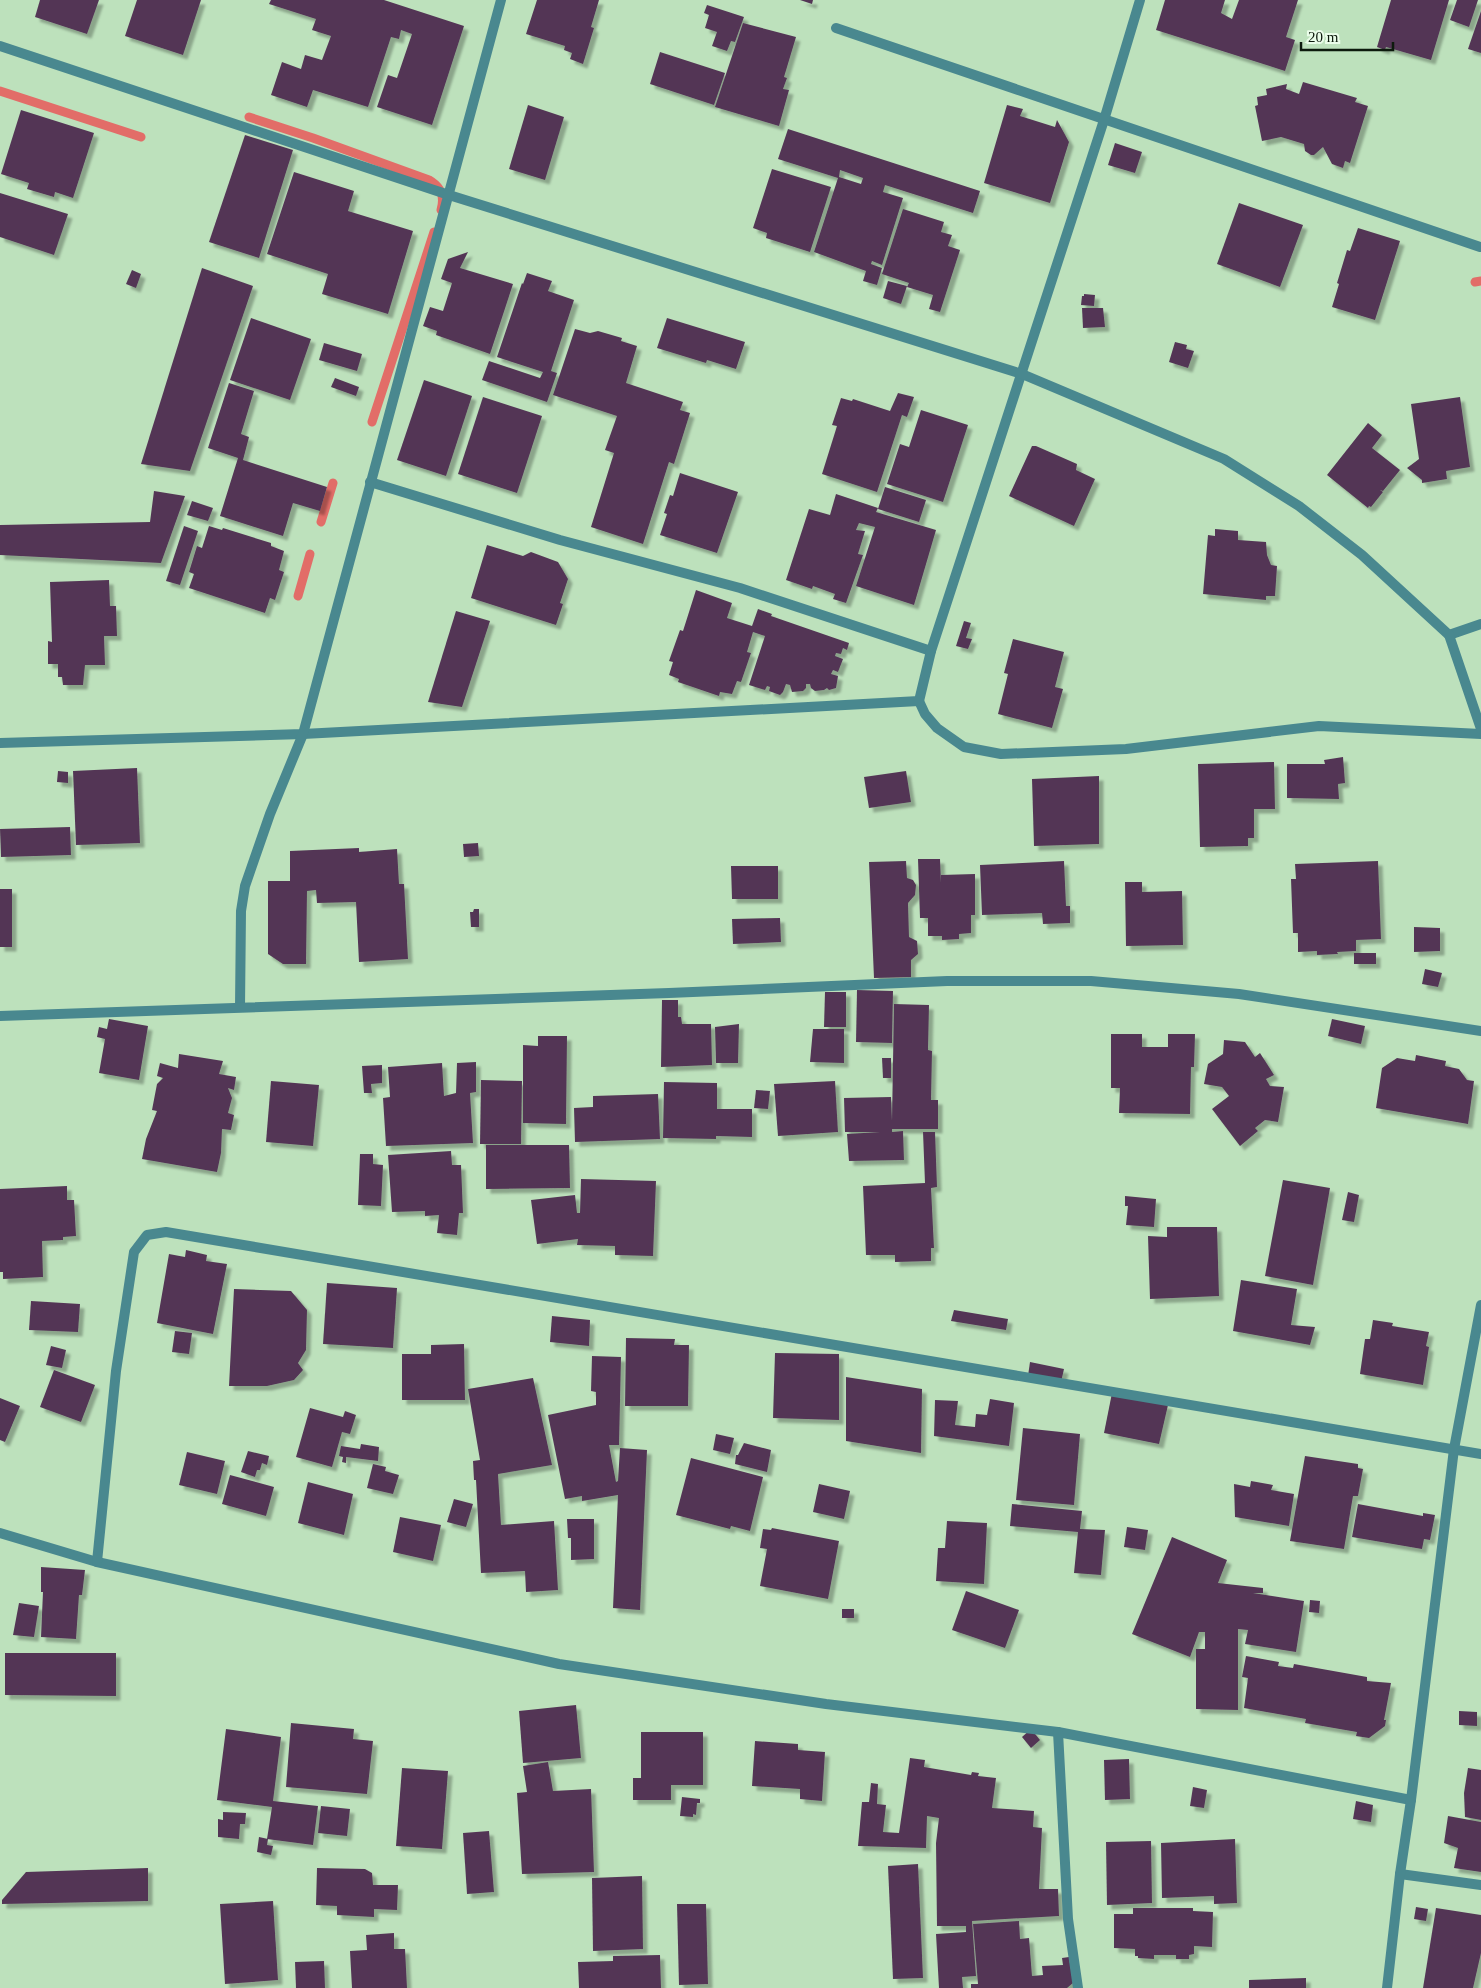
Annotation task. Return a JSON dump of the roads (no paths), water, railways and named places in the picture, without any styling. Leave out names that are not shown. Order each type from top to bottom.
[{"type":"street","points":[[240,1007],[241,912],[245,886],[270,814],[303,734],[501,0]]},
{"type":"street","points":[[1140,0],[1104,120],[931,651],[919,701],[925,714],[937,728],[964,747],[1001,754],[1126,749],[1319,726],[1481,734]]},
{"type":"street","points":[[836,28],[1480,248]]},
{"type":"street","points":[[0,46],[449,195],[1022,374],[1224,459],[1299,506],[1355,550],[1449,635],[1481,729]]},
{"type":"street","points":[[370,482],[560,540],[740,588],[931,651]]},
{"type":"street","points":[[1449,635],[1481,624]]},
{"type":"street","points":[[0,742],[303,734],[919,701]]},
{"type":"street","points":[[0,1016],[669,994],[947,981],[1091,981],[1239,994],[1481,1031]]},
{"type":"street","points":[[97,1562],[116,1371],[134,1252],[147,1235],[166,1232],[1481,1454]]},
{"type":"street","points":[[1387,1988],[1454,1449],[1481,1305]]},
{"type":"street","points":[[0,1533],[97,1562],[559,1664],[826,1704],[1058,1732],[1411,1800]]},
{"type":"street","points":[[1058,1732],[1068,1919],[1078,1988]]},
{"type":"street","points":[[1400,1874],[1481,1885]]},
{"type":"waterway","points":[[0,91],[141,137]]},
{"type":"waterway","points":[[249,117],[429,180],[441,192],[441,210]]},
{"type":"waterway","points":[[372,422],[434,232]]},
{"type":"waterway","points":[[1475,282],[1481,281]]},
{"type":"waterway","points":[[321,522],[333,483]]},
{"type":"waterway","points":[[298,596],[310,554]]}]
